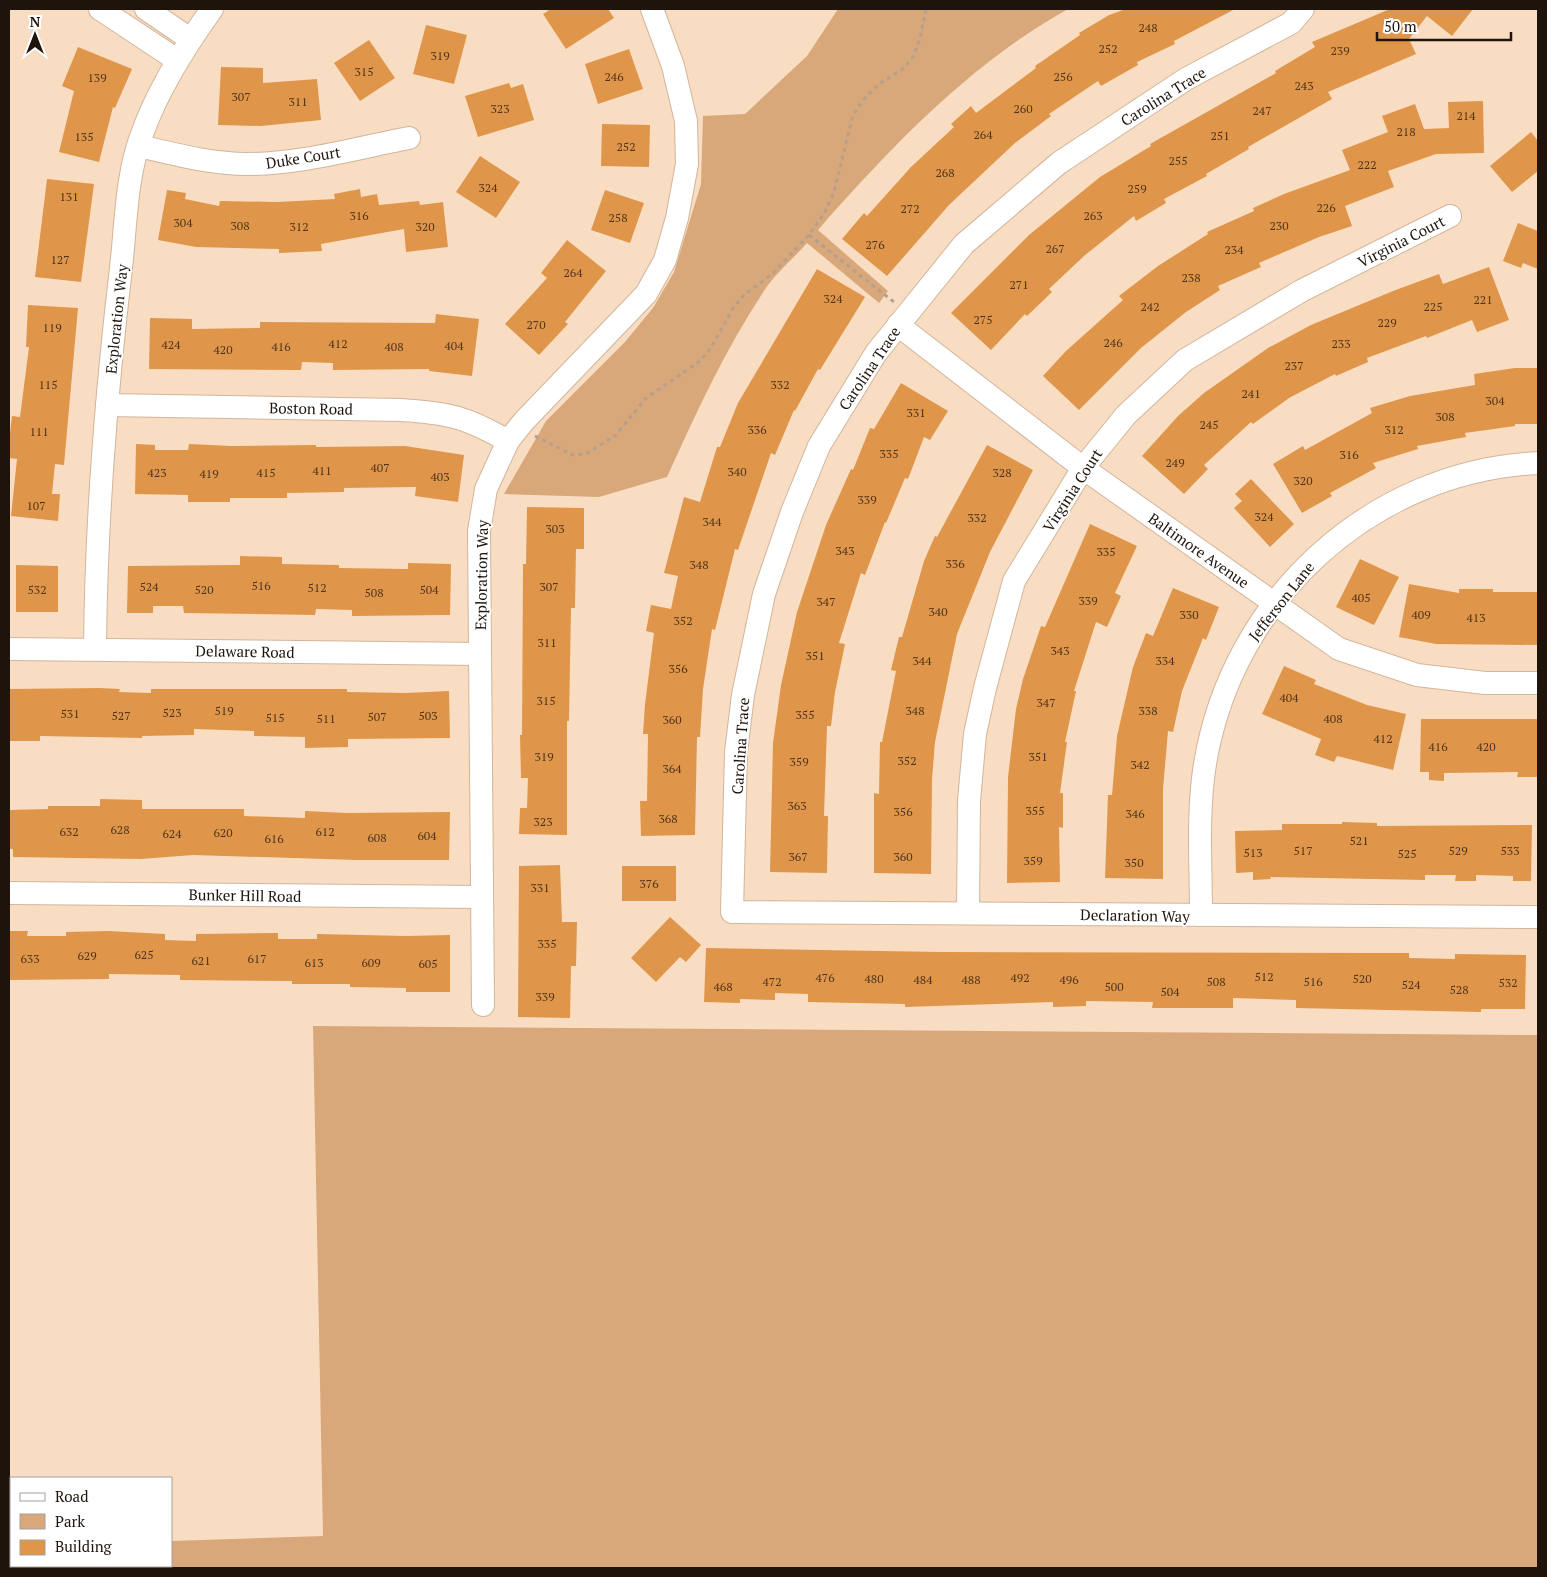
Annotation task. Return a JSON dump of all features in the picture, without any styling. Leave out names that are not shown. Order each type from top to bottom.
[{"type":"street","points":[[100,9],[177,60]]},
{"type":"street","points":[[146,9],[190,39]]},
{"type":"street","name":"Exploration Way","points":[[95,649],[96,568],[107,405],[133,172],[141,134],[177,60],[212,9]]},
{"type":"street","name":"Exploration Way","points":[[483,1005],[480,531],[486,489],[514,433],[646,294],[665,260],[677,218],[688,164],[686,121],[673,66],[652,9]]},
{"type":"street","name":"Carolina Trace","points":[[732,912],[736,752],[743,695],[764,594],[792,512],[819,446],[897,315],[964,244],[1059,163],[1186,79],[1291,23],[1303,9]]},
{"type":"street","name":"Duke Court","points":[[139,146],[206,160],[246,164],[286,162],[408,138]]},
{"type":"street","name":"Virginia Court","points":[[968,913],[969,802],[975,734],[985,688],[1014,581],[1083,468],[1126,415],[1185,360],[1302,291],[1450,216]]},
{"type":"street","name":"Baltimore Avenue","points":[[897,315],[1083,468],[1339,649],[1417,675],[1485,683],[1538,683]]},
{"type":"street","name":"Boston Road","points":[[107,405],[440,412],[514,433]]},
{"type":"street","name":"Jefferson Lane","points":[[1201,915],[1203,791],[1211,738],[1224,692],[1243,652],[1275,604],[1316,556],[1358,522],[1378,510],[1420,490],[1466,474],[1520,464],[1538,463]]},
{"type":"street","name":"Delaware Road","points":[[9,649],[480,654]]},
{"type":"street","name":"Bunker Hill Road","points":[[9,893],[482,897]]},
{"type":"street","name":"Declaration Way","points":[[732,912],[1538,917]]},
{"type":"path","points":[[514,433],[544,442],[573,455],[586,454],[616,435],[644,399],[700,361],[711,348],[732,310],[743,296],[772,274],[809,235],[825,212],[834,192],[853,115],[864,99],[879,84],[904,69],[913,58],[920,38],[926,9]]},
{"type":"path","points":[[809,235],[897,315]]},
{"type":"green space","points":[[838,9],[1068,9],[998,55],[934,109],[874,168],[818,230],[888,291],[879,303],[807,243],[768,285],[739,331],[701,403],[667,477],[599,497],[504,494],[546,421],[624,343],[653,308],[674,272],[701,184],[703,116],[745,114],[807,56]]},
{"type":"green space","points":[[313,1026],[1538,1035],[1538,1568],[9,1568],[9,1546],[10,1567],[172,1567],[172,1541],[323,1536]]},
{"type":"building","points":[[551,9],[608,9],[614,18],[566,49],[543,14]]},
{"type":"building","points":[[1126,9],[1235,9],[1174,41],[1175,44],[1137,62],[1138,65],[1101,86],[1098,81],[1049,114],[1051,116],[1015,143],[949,205],[887,276],[842,239],[864,213],[867,216],[911,167],[954,127],[951,124],[971,106],[976,113],[1036,68],[1035,66],[1080,35],[1079,33],[1109,15]]},
{"type":"building","points":[[1390,9],[1473,9],[1452,36],[1427,16],[1409,39],[1416,54],[1328,92],[1332,99],[1248,147],[1249,149],[1206,174],[1207,176],[1164,199],[1166,203],[1136,221],[1134,216],[1084,256],[1049,289],[1052,292],[1027,316],[1025,314],[991,350],[951,313],[1029,235],[1100,177],[1151,146],[1150,144],[1276,73],[1275,71],[1315,47],[1312,42]]},
{"type":"building","points":[[426,25],[467,35],[454,84],[413,74]]},
{"type":"building","points":[[369,40],[395,78],[360,101],[334,63]]},
{"type":"building","points":[[78,47],[132,69],[115,108],[113,107],[99,162],[59,152],[74,91],[62,86]]},
{"type":"building","points":[[629,49],[643,89],[598,104],[585,64]]},
{"type":"building","points":[[221,67],[263,68],[263,83],[317,79],[321,120],[261,126],[218,125]]},
{"type":"building","points":[[509,83],[511,88],[523,84],[534,120],[478,137],[465,96]]},
{"type":"building","points":[[1483,101],[1484,153],[1436,154],[1388,171],[1394,187],[1345,206],[1352,226],[1319,237],[1259,263],[1261,267],[1218,286],[1220,290],[1186,312],[1141,348],[1079,410],[1043,376],[1066,351],[1123,300],[1119,296],[1158,266],[1208,234],[1207,232],[1254,211],[1253,208],[1284,194],[1350,170],[1342,150],[1388,132],[1382,116],[1415,104],[1424,129],[1449,128],[1448,102]]},
{"type":"building","points":[[602,124],[650,125],[649,167],[601,166]]},
{"type":"building","points":[[1531,132],[1538,141],[1538,171],[1512,192],[1490,166]]},
{"type":"building","points":[[480,156],[520,182],[496,218],[456,192]]},
{"type":"building","points":[[47,179],[94,184],[81,282],[35,277]]},
{"type":"building","points":[[360,189],[361,197],[377,194],[379,205],[419,201],[420,205],[443,202],[448,247],[406,252],[404,229],[321,244],[322,251],[279,253],[279,249],[196,247],[158,240],[167,190],[186,193],[185,199],[219,206],[220,201],[277,202],[335,199],[334,194]]},
{"type":"building","points":[[605,190],[644,203],[630,243],[591,230]]},
{"type":"building","points":[[1518,223],[1538,231],[1538,269],[1523,263],[1521,268],[1503,261]]},
{"type":"building","points":[[567,240],[606,271],[565,322],[568,324],[539,355],[505,324],[547,278],[541,273]]},
{"type":"building","points":[[1489,267],[1509,320],[1477,332],[1472,320],[1427,338],[1426,336],[1367,358],[1368,362],[1336,376],[1335,374],[1289,398],[1253,424],[1251,422],[1204,465],[1208,469],[1184,494],[1142,456],[1178,416],[1204,393],[1268,348],[1311,325],[1439,274],[1443,284]]},
{"type":"building","points":[[817,269],[865,297],[794,410],[775,455],[771,453],[738,550],[735,549],[715,630],[712,629],[703,689],[700,737],[697,737],[695,835],[641,836],[640,801],[647,801],[648,734],[643,734],[654,633],[646,631],[651,605],[671,609],[678,576],[664,573],[684,497],[700,502],[717,447],[720,447],[738,403]]},
{"type":"building","points":[[28,305],[78,308],[64,465],[55,464],[52,494],[60,494],[58,521],[11,516],[17,459],[9,458],[9,441],[12,416],[20,417],[29,347],[26,347]]},
{"type":"building","points":[[436,314],[479,319],[472,376],[429,371],[429,369],[333,370],[333,363],[302,362],[301,370],[149,369],[150,318],[192,319],[192,329],[260,328],[260,322],[435,323]]},
{"type":"building","points":[[1515,368],[1538,368],[1538,424],[1515,424],[1515,426],[1465,433],[1466,437],[1417,446],[1418,449],[1373,463],[1376,468],[1330,493],[1332,496],[1302,513],[1273,464],[1303,446],[1305,450],[1372,413],[1370,408],[1410,396],[1475,385],[1474,374]]},
{"type":"building","points":[[901,383],[948,411],[930,440],[924,437],[908,479],[905,478],[885,522],[865,575],[861,573],[839,643],[845,644],[835,692],[831,726],[827,726],[824,816],[828,816],[827,873],[770,872],[773,743],[781,685],[797,612],[826,525],[851,469],[853,470],[870,428],[874,429]]},
{"type":"building","points":[[136,444],[155,445],[155,450],[188,450],[189,444],[231,446],[316,445],[316,447],[405,446],[464,455],[458,502],[415,496],[416,487],[344,488],[344,492],[287,493],[287,498],[230,498],[230,502],[188,502],[188,495],[135,494]]},
{"type":"building","points":[[987,445],[1033,470],[990,552],[957,634],[935,742],[932,779],[931,874],[874,873],[874,793],[879,794],[880,742],[882,742],[896,671],[891,670],[899,637],[902,637],[924,561],[935,536],[937,537]]},
{"type":"building","points":[[1251,479],[1294,524],[1270,547],[1234,508],[1242,501],[1235,494]]},
{"type":"building","points":[[527,507],[584,508],[584,549],[576,549],[575,608],[571,608],[569,721],[567,721],[567,835],[519,834],[520,808],[527,808],[528,778],[521,778],[520,735],[522,735],[523,564],[526,564]]},
{"type":"building","points":[[1090,524],[1137,546],[1115,593],[1121,596],[1107,627],[1096,622],[1074,691],[1076,691],[1065,742],[1067,742],[1060,793],[1063,793],[1063,828],[1059,827],[1060,882],[1007,883],[1008,777],[1016,709],[1023,679],[1041,626],[1045,627]]},
{"type":"building","points":[[240,556],[282,557],[282,564],[339,565],[339,568],[408,569],[408,563],[451,564],[450,615],[352,616],[352,610],[316,609],[315,615],[184,613],[183,606],[153,606],[153,613],[127,613],[128,566],[240,565]]},
{"type":"building","points":[[1360,559],[1399,577],[1374,625],[1336,607]]},
{"type":"building","points":[[16,565],[58,566],[58,612],[16,612]]},
{"type":"building","points":[[1409,584],[1459,593],[1459,589],[1493,589],[1493,592],[1538,592],[1538,645],[1436,644],[1399,637]]},
{"type":"building","points":[[1173,588],[1219,607],[1206,640],[1203,638],[1182,691],[1173,732],[1168,731],[1163,789],[1163,879],[1105,878],[1108,795],[1112,795],[1117,736],[1133,667],[1146,633],[1153,636]]},
{"type":"building","points":[[1284,666],[1316,680],[1314,684],[1367,705],[1406,714],[1393,770],[1337,756],[1334,762],[1315,755],[1321,739],[1262,714]]},
{"type":"building","points":[[9,689],[120,689],[119,692],[151,693],[151,689],[347,689],[347,692],[406,693],[449,691],[450,738],[348,739],[348,747],[305,748],[305,737],[254,736],[254,731],[194,729],[194,735],[142,736],[142,738],[40,736],[40,741],[9,741]]},
{"type":"building","points":[[1421,719],[1538,719],[1538,777],[1517,777],[1518,772],[1444,773],[1444,781],[1429,780],[1429,772],[1420,772]]},
{"type":"building","points":[[100,799],[142,800],[142,809],[244,809],[244,816],[305,818],[305,811],[347,813],[450,812],[449,860],[356,860],[193,855],[141,859],[13,857],[13,849],[9,849],[9,810],[48,809],[48,806],[100,806]]},
{"type":"building","points":[[1342,822],[1377,823],[1377,826],[1532,825],[1531,881],[1513,881],[1513,876],[1476,875],[1476,881],[1455,881],[1456,875],[1425,875],[1425,880],[1270,877],[1271,879],[1253,880],[1253,872],[1236,873],[1235,831],[1282,830],[1282,824],[1342,824]]},
{"type":"building","points":[[560,865],[562,922],[577,922],[576,966],[571,966],[570,1018],[518,1017],[519,866]]},
{"type":"building","points":[[622,866],[676,866],[676,901],[622,901]]},
{"type":"building","points":[[670,917],[701,945],[686,962],[680,957],[656,982],[631,958]]},
{"type":"building","points":[[10,931],[28,931],[27,936],[66,936],[66,932],[108,931],[165,934],[165,940],[196,941],[196,934],[278,933],[278,939],[317,939],[317,934],[450,935],[450,992],[406,992],[406,988],[350,987],[350,984],[292,984],[292,981],[180,980],[180,975],[109,974],[109,979],[9,980]]},
{"type":"building","points":[[706,948],[940,952],[1409,953],[1409,958],[1455,959],[1455,954],[1526,955],[1525,1009],[1481,1009],[1481,1012],[1296,1008],[1296,1000],[1233,998],[1233,1008],[1152,1008],[1153,1002],[1086,1001],[1086,1006],[1053,1007],[1053,1002],[905,1007],[905,1004],[808,1002],[808,994],[775,993],[775,1000],[740,999],[740,1003],[704,1002]]}]
